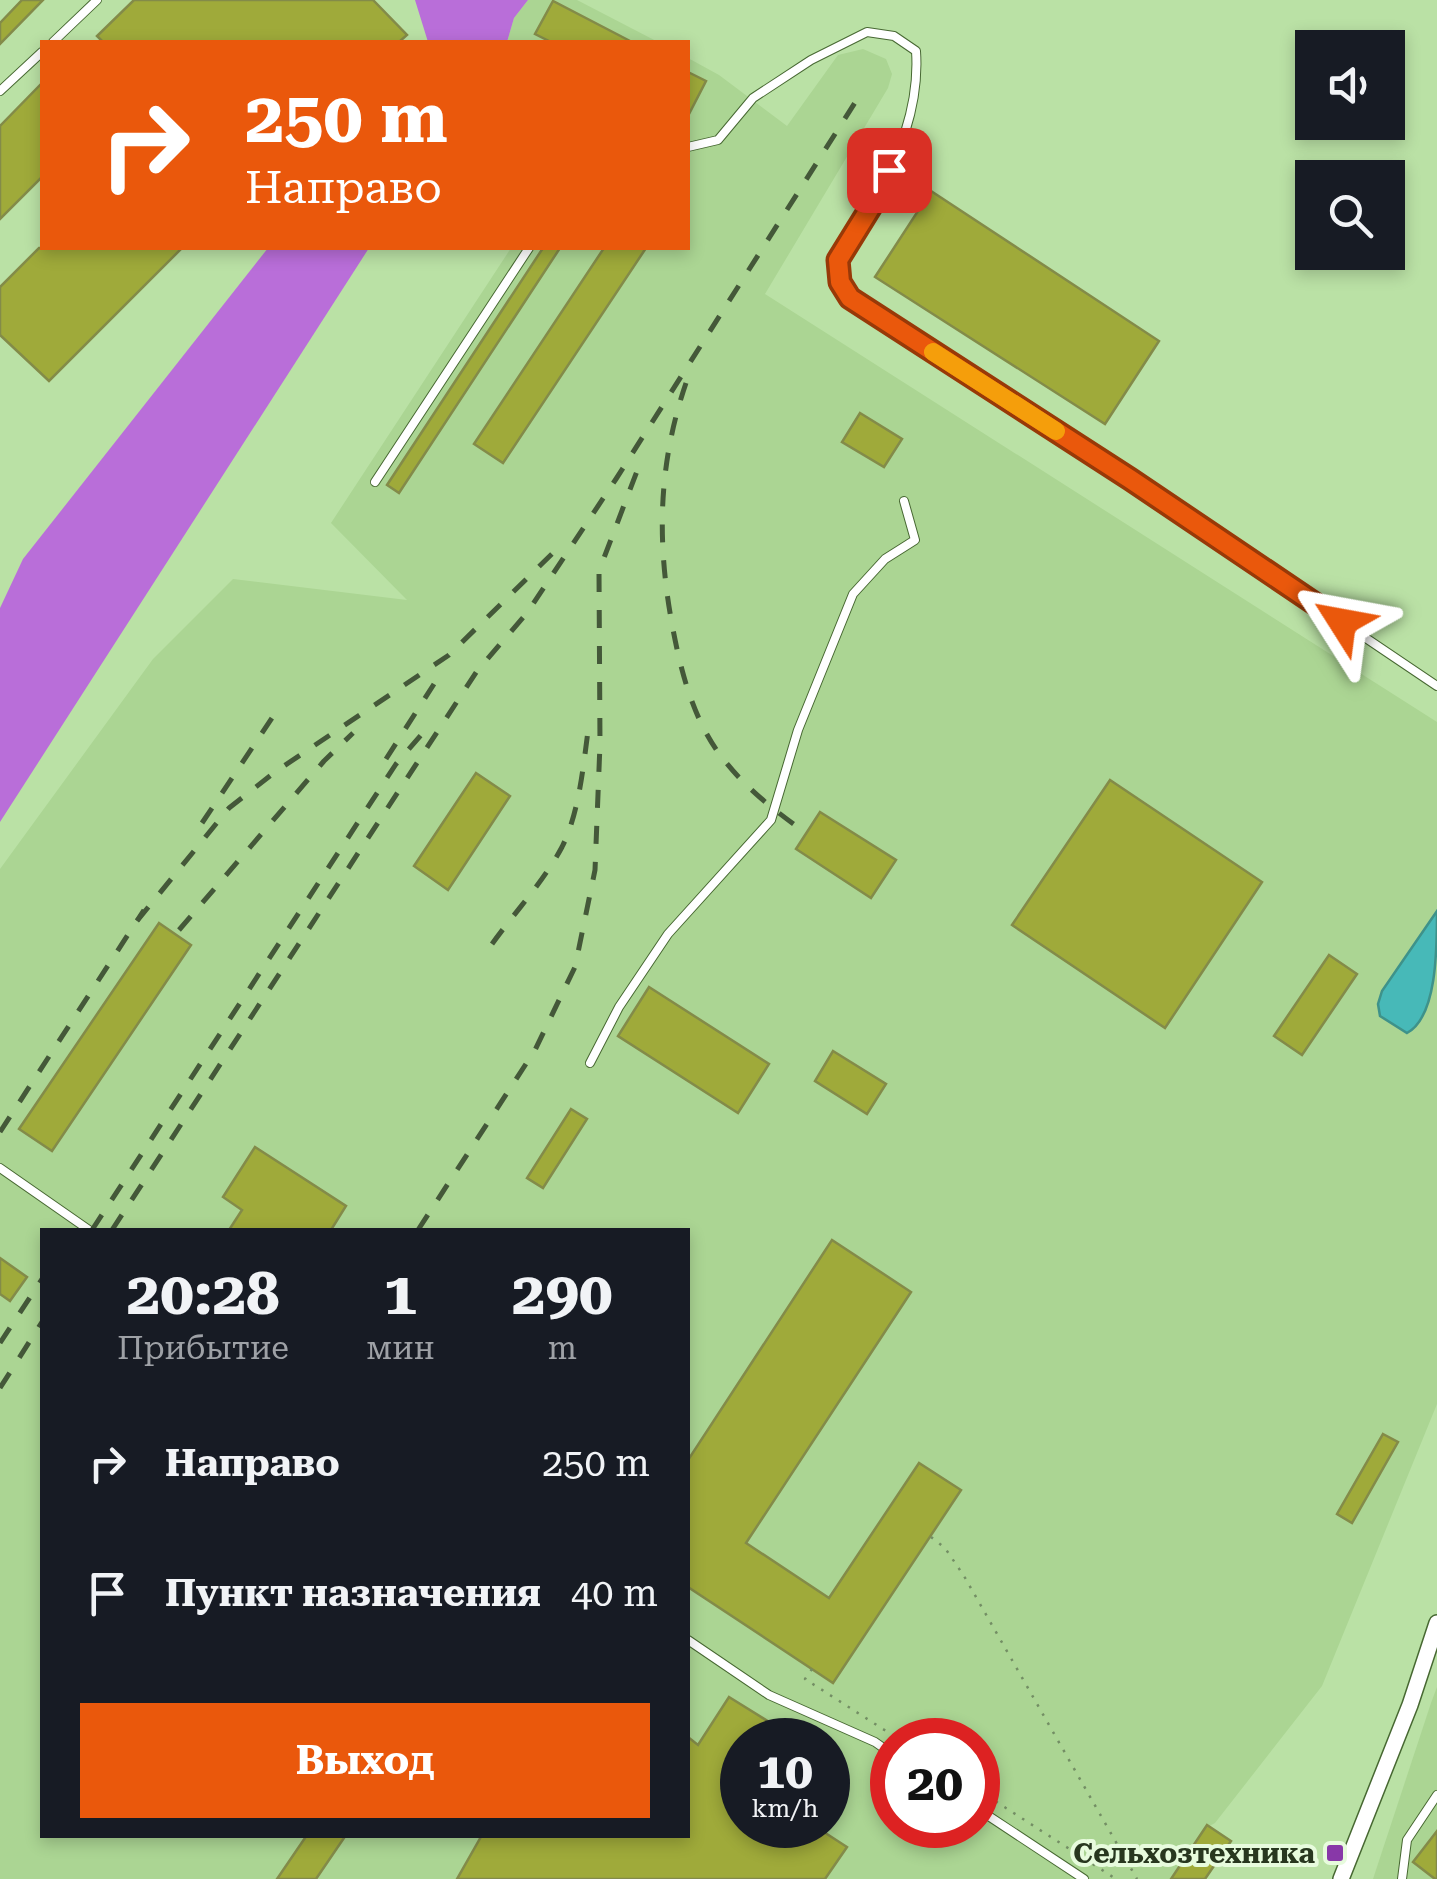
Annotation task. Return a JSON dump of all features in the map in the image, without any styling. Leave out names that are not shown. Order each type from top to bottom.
[{"type":"street","points":[[1342,1879],[1410,1705],[1437,1623]]},
{"type":"lane","points":[[55,40],[97,0]]},
{"type":"lane","points":[[690,146],[718,140],[753,98],[811,60],[868,32],[894,36],[916,51],[918,80],[906,135],[872,205],[838,260],[840,282],[850,298],[1130,479],[1437,686]]},
{"type":"lane","points":[[0,92],[40,54]]},
{"type":"lane","points":[[374,482],[527,250]]},
{"type":"lane","points":[[590,1063],[619,1007],[668,934],[771,820],[798,730],[852,594],[885,559],[915,540],[904,500]]},
{"type":"lane","points":[[0,1168],[86,1228]]},
{"type":"lane","points":[[690,1641],[769,1694],[870,1740]]},
{"type":"lane","points":[[1402,1879],[1406,1840],[1437,1795]]},
{"type":"lane","points":[[1000,1824],[1084,1879]]},
{"type":"path","points":[[931,1537],[945,1548],[964,1576],[1137,1879]]},
{"type":"path","points":[[812,1669],[805,1679],[870,1721]]},
{"type":"path","points":[[1000,1804],[1116,1879]]},
{"type":"shaded area","points":[[415,0],[528,0],[514,18],[508,40],[427,40]]},
{"type":"shaded area","points":[[528,0],[577,0],[654,40],[508,40],[514,18]]},
{"type":"shaded area","points":[[863,49],[886,59],[892,74],[888,88],[765,294],[1437,722],[1437,1404],[1322,1686],[1215,1823],[1204,1829],[1170,1879],[0,1879],[0,869],[153,659],[233,579],[407,600],[331,523],[510,250],[690,250],[690,59],[719,75],[787,126],[838,55]]},
{"type":"shaded area","points":[[266,250],[368,250],[0,822],[0,608],[23,559]]},
{"type":"shaded area","points":[[1437,1687],[1437,1879],[1373,1879],[1431,1703]]},
{"type":"water","points":[[1437,911],[1430,997],[1417,1025],[1407,1033],[1380,1016],[1378,1004],[1382,991]]},
{"type":"building","points":[[22,0],[43,0],[0,44],[0,23]]},
{"type":"building","points":[[134,0],[373,0],[407,35],[401,40],[101,40],[97,36]]},
{"type":"building","points":[[553,1],[628,40],[547,40],[535,34]]},
{"type":"building","points":[[690,73],[706,81],[690,112]]},
{"type":"building","points":[[40,85],[40,179],[0,219],[0,126]]},
{"type":"building","points":[[931,191],[1159,341],[1105,424],[875,277]]},
{"type":"building","points":[[39,248],[180,250],[49,381],[0,335],[0,287]]},
{"type":"building","points":[[542,250],[559,250],[399,493],[387,485]]},
{"type":"building","points":[[603,250],[645,250],[503,463],[474,444]]},
{"type":"building","points":[[860,413],[902,439],[884,467],[842,442]]},
{"type":"building","points":[[476,773],[510,796],[448,890],[414,866]]},
{"type":"building","points":[[1110,780],[1262,882],[1165,1028],[1012,925]]},
{"type":"building","points":[[820,812],[896,860],[871,898],[796,849]]},
{"type":"building","points":[[159,923],[191,945],[52,1151],[19,1129]]},
{"type":"building","points":[[1329,955],[1357,974],[1302,1055],[1274,1036]]},
{"type":"building","points":[[649,987],[769,1064],[738,1113],[618,1036]]},
{"type":"building","points":[[833,1051],[886,1084],[867,1114],[815,1081]]},
{"type":"building","points":[[571,1109],[587,1119],[543,1188],[527,1178]]},
{"type":"building","points":[[255,1147],[346,1206],[332,1228],[230,1228],[242,1210],[223,1197]]},
{"type":"building","points":[[832,1240],[911,1292],[746,1543],[829,1598],[919,1463],[961,1490],[833,1683],[690,1588],[690,1457]]},
{"type":"building","points":[[0,1258],[27,1277],[10,1301],[0,1294]]},
{"type":"building","points":[[1383,1434],[1398,1442],[1352,1523],[1337,1514]]},
{"type":"building","points":[[729,1697],[763,1718],[720,1718],[720,1848],[846,1848],[825,1879],[457,1879],[480,1838],[690,1838],[690,1739],[698,1745]]},
{"type":"building","points":[[1207,1825],[1231,1841],[1205,1879],[1171,1879]]},
{"type":"building","points":[[1437,1831],[1437,1879],[1435,1879],[1413,1862]]},
{"type":"building","points":[[305,1838],[344,1838],[316,1879],[277,1879]]},
{"type":"railway","points":[[113,1228],[477,671],[527,613],[616,479],[863,90]]},
{"type":"railway","points":[[686,383],[669,450],[662,516],[670,615],[680,663],[699,719],[721,756],[760,798],[806,833]]},
{"type":"railway","points":[[419,1228],[535,1050],[575,967],[595,870],[600,744],[599,571],[642,458]]},
{"type":"railway","points":[[137,921],[229,808],[275,772],[449,655],[562,544]]},
{"type":"railway","points":[[386,759],[434,684]]},
{"type":"railway","points":[[202,823],[280,706]]},
{"type":"railway","points":[[492,944],[555,860],[568,834],[588,731]]},
{"type":"railway","points":[[179,930],[324,761],[353,733]]},
{"type":"railway","points":[[93,1228],[396,764],[421,735]]},
{"type":"railway","points":[[0,1132],[144,910]]},
{"type":"railway","points":[[0,1343],[40,1282]]},
{"type":"railway","points":[[0,1388],[40,1325]]},
{"type":"slow traffic","points":[[933,352],[1056,431]]},
{"type":"place","name":"Сельхозтехника","points":[[1335,1853]]},
{"type":"route","points":[[889,170],[838,260],[840,282],[850,298],[1342,622]]}]
